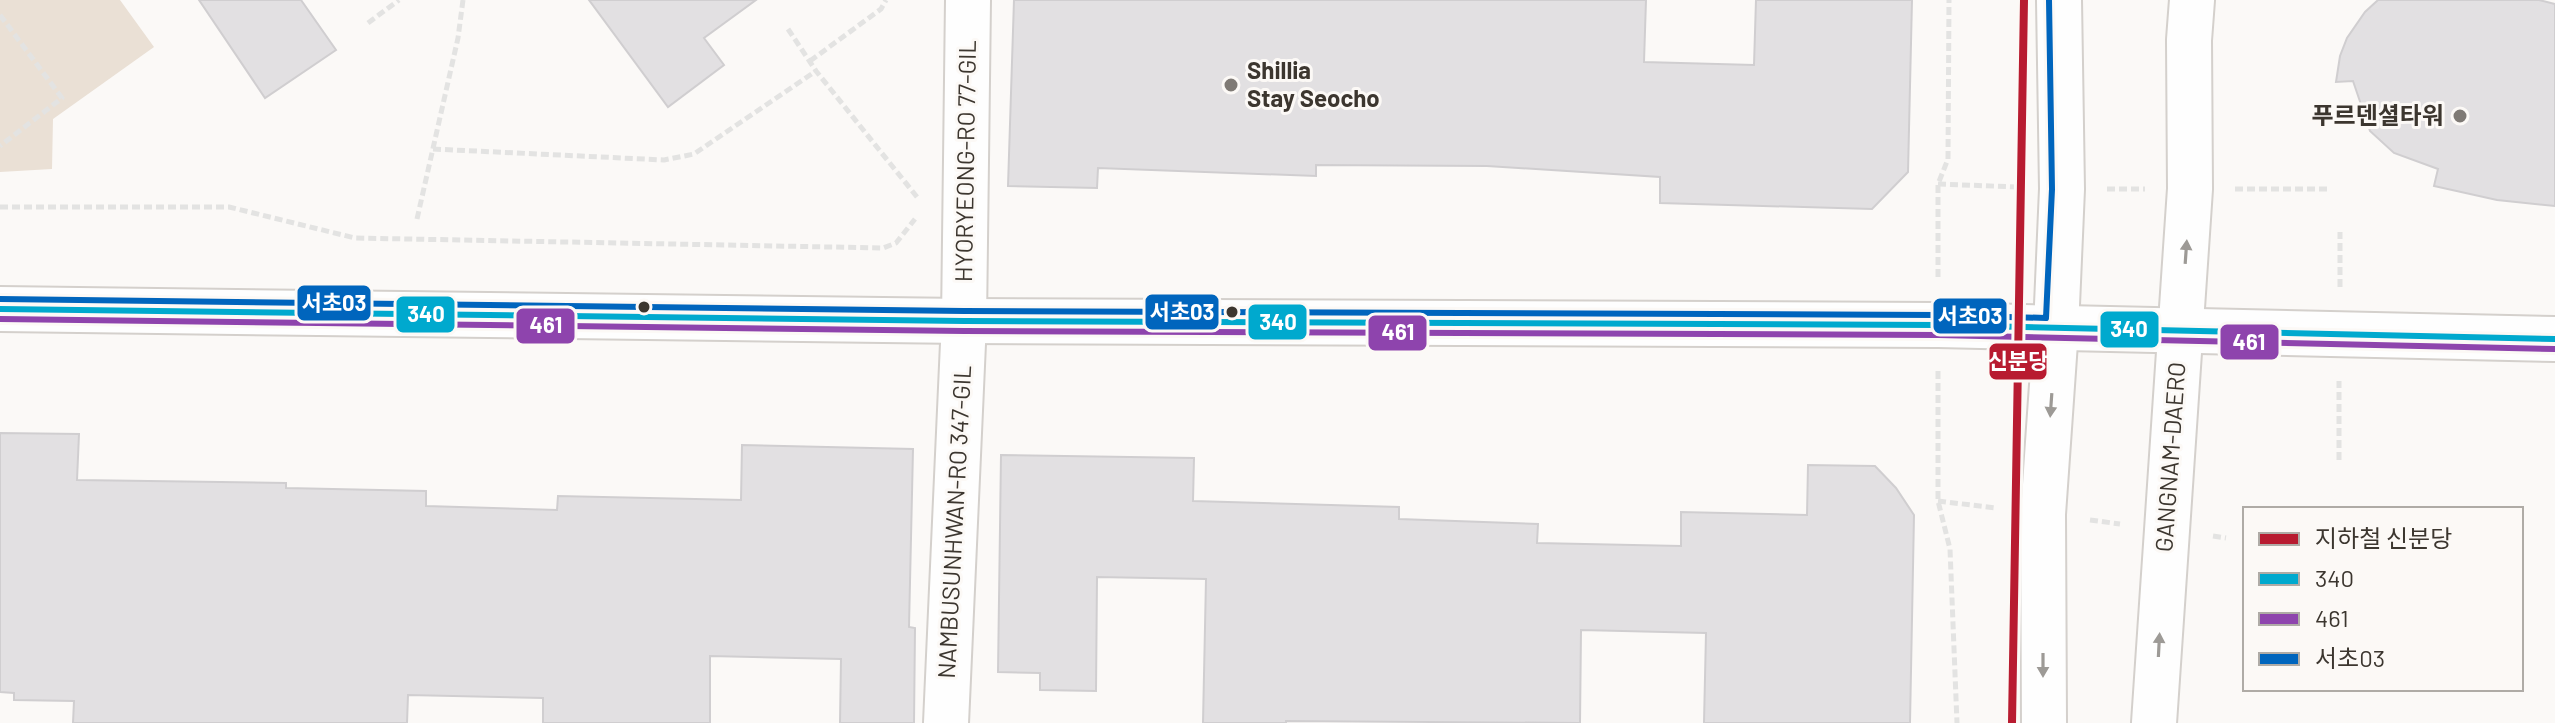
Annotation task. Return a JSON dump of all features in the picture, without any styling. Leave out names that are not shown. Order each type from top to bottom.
[{"type":"main road","name":"HYORYEONG-RO 77-GIL","points":[[964,321],[968,0]]},
{"type":"main road","points":[[2044,723],[2043,514],[2062,189],[2059,0]]},
{"type":"main road","name":"GANGNAM-DAERO","points":[[2154,723],[2190,189],[2189,13]]},
{"type":"main road","points":[[0,309],[964,321],[1938,325],[2555,339]]},
{"type":"main road","name":"NAMBUSUNHWAN-RO 347-GIL","points":[[946,723],[964,321]]},
{"type":"path","points":[[368,23],[399,0]]},
{"type":"path","points":[[417,219],[463,0]]},
{"type":"path","points":[[810,61],[881,9],[886,0]]},
{"type":"path","points":[[1949,0],[1948,159],[1938,184],[2062,189],[2329,189]]},
{"type":"path","points":[[0,15],[62,98],[0,146]]},
{"type":"path","points":[[788,29],[816,71],[925,207]]},
{"type":"path","points":[[433,149],[664,160],[694,154],[816,71]]},
{"type":"path","points":[[0,207],[229,207],[355,238],[867,248],[883,248],[896,243],[915,219]]},
{"type":"path","points":[[1938,501],[1950,549],[1957,723]]},
{"type":"shaded area","points":[[0,0],[120,0],[154,47],[53,119],[52,169],[0,172]]},
{"type":"building","points":[[199,0],[301,0],[336,50],[265,98]]},
{"type":"building","points":[[589,0],[756,0],[704,38],[724,65],[668,107]]},
{"type":"building","points":[[1014,0],[1646,0],[1644,62],[1754,65],[1756,0],[1912,0],[1908,172],[1872,209],[1660,203],[1660,177],[1487,166],[1316,165],[1316,176],[1098,168],[1097,188],[1008,186]]},
{"type":"building","name":"푸르덴셜타워","points":[[2378,0],[2539,0],[2555,4],[2555,206],[2497,200],[2434,186],[2438,169],[2394,153],[2370,131],[2353,81],[2336,82],[2340,56],[2347,38],[2365,12]]},
{"type":"building","points":[[0,433],[79,434],[77,480],[286,483],[286,488],[426,491],[426,506],[557,510],[558,496],[741,500],[742,445],[913,449],[909,627],[915,628],[914,723],[840,723],[841,659],[710,656],[710,723],[543,723],[543,698],[408,695],[407,723],[73,723],[74,701],[14,700],[14,693],[0,692]]},
{"type":"building","points":[[1001,455],[1194,458],[1193,501],[1399,507],[1399,519],[1538,524],[1537,543],[1681,546],[1681,512],[1807,515],[1808,465],[1875,466],[1896,488],[1914,515],[1910,723],[1704,723],[1706,633],[1581,630],[1580,723],[1203,723],[1206,579],[1097,577],[1096,691],[1040,690],[1040,673],[998,672]]},
{"type":"metro line","name":"신분당","points":[[2012,723],[2024,0]]},
{"type":"transit line","name":"서초03","points":[[0,299],[964,311],[2046,318],[2052,189],[2049,0]]},
{"type":"transit line","name":"340","points":[[0,309],[964,321],[1938,325],[2555,339]]},
{"type":"transit line","name":"461","points":[[0,319],[964,331],[1938,335],[2555,349]]},
{"type":"place","name":"Shillia Stay Seocho","points":[[1231,85]]},
{"type":"place","name":"푸르덴셜타워","points":[[2460,116]]}]
